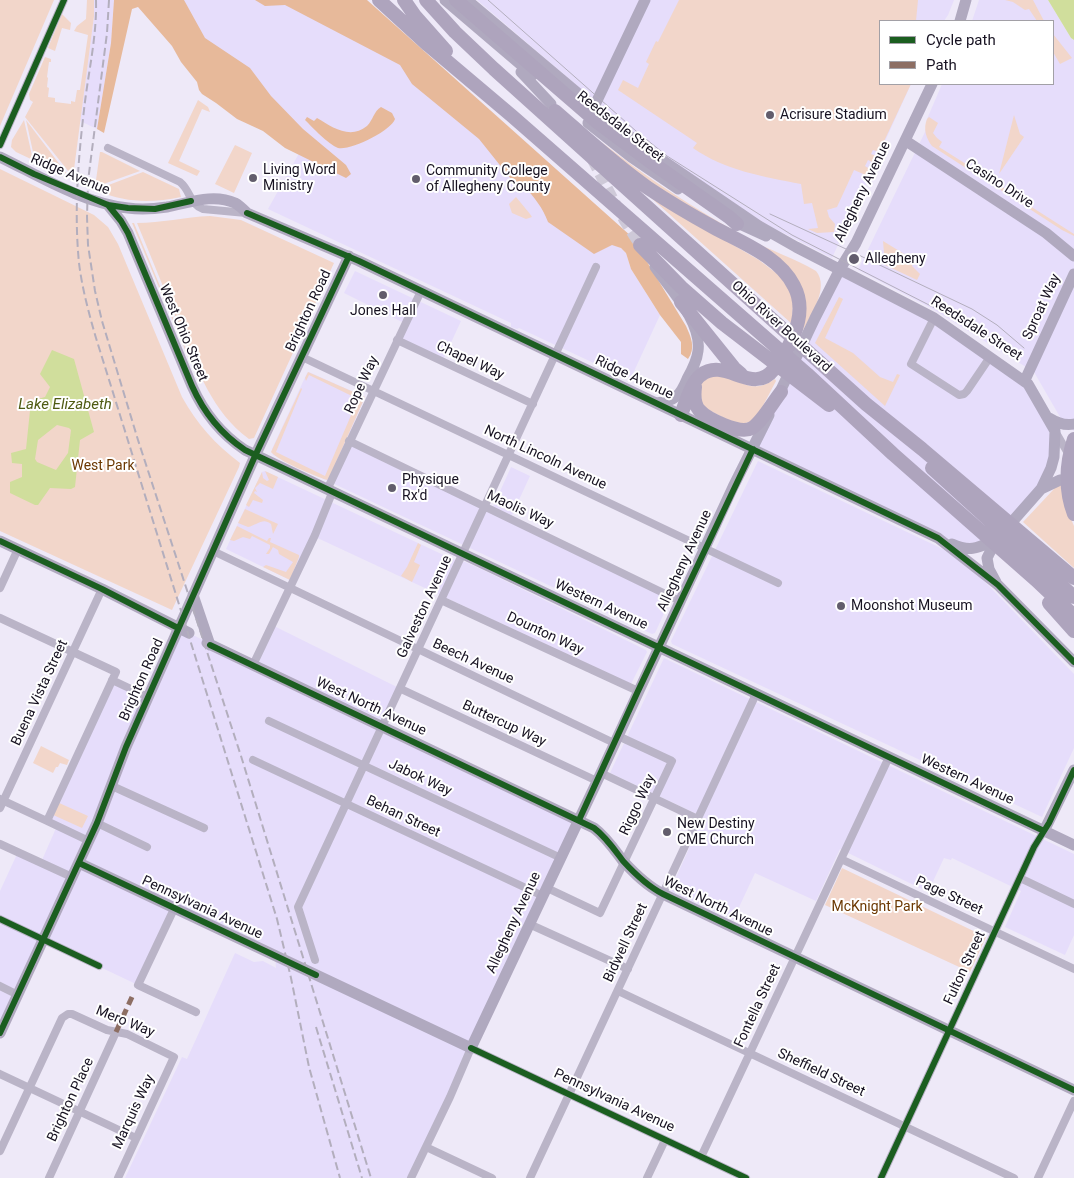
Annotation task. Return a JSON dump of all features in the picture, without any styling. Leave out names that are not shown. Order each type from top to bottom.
[{"type":"highway","points":[[379,0],[476,87],[512,116]]},
{"type":"highway","points":[[405,0],[428,31],[448,53],[512,116]]},
{"type":"highway","points":[[405,0],[458,44],[494,69]]},
{"type":"highway","points":[[426,0],[455,32],[494,69]]},
{"type":"highway","points":[[435,0],[462,29],[623,169],[672,203],[769,258],[789,278],[794,286],[800,304],[797,328],[773,371],[766,377],[750,380],[718,368],[710,370],[700,375],[681,415]]},
{"type":"highway","points":[[456,0],[587,107],[624,143],[730,216],[737,224]]},
{"type":"highway","name":"Ohio River Boulevard","points":[[494,69],[866,404],[952,487],[1017,537]]},
{"type":"highway","name":"Ohio River Boulevard","points":[[512,116],[776,346],[804,379],[893,454],[1074,616]]},
{"type":"highway","points":[[640,245],[703,307],[770,360],[804,379]]},
{"type":"highway","points":[[680,302],[734,368],[750,380]]},
{"type":"highway","points":[[696,382],[694,394],[698,409],[711,418],[742,431],[754,426],[781,392]]},
{"type":"highway","points":[[1073,505],[1070,478],[1074,439]]},
{"type":"highway","points":[[1017,537],[1074,578]]},
{"type":"highway","points":[[1017,537],[1074,597]]},
{"type":"highway","points":[[1004,552],[1074,631]]},
{"type":"main road","name":"Reedsdale Street","points":[[445,0],[601,134],[631,157],[704,205],[737,224],[796,247]]},
{"type":"main road","name":"Reedsdale Street","points":[[467,0],[587,107],[685,176],[759,226],[934,318],[1025,380],[1031,387],[1055,431]]},
{"type":"main road","points":[[587,107],[645,0]]},
{"type":"main road","points":[[960,20],[966,0]]},
{"type":"main road","points":[[485,35],[550,104]]},
{"type":"main road","name":"Allegheny Avenue","points":[[471,1048],[705,548],[781,392],[814,318],[856,243],[932,85]]},
{"type":"main road","name":"Casino Drive","points":[[906,141],[1046,233],[1074,256]]},
{"type":"main road","name":"Ridge Avenue","points":[[0,157],[71,191],[108,205],[155,209],[210,199],[226,200],[237,204],[247,213],[348,256],[938,538],[998,585]]},
{"type":"main road","name":"West Ohio Street","points":[[108,205],[121,221],[128,234],[202,406],[224,434],[255,456]]},
{"type":"main road","points":[[640,245],[680,302],[696,331],[699,348],[684,386],[678,395],[670,401],[656,403]]},
{"type":"main road","name":"Brighton Road","points":[[0,1033],[97,823],[126,747],[148,697],[183,629],[194,594],[255,456],[348,256]]},
{"type":"main road","name":"Sproat Way","points":[[1025,380],[1074,274]]},
{"type":"main road","points":[[1049,418],[1066,425],[1074,424]]},
{"type":"main road","points":[[1055,431],[1054,457],[1041,489],[997,539],[988,554],[987,563],[988,569],[998,585],[1074,662]]},
{"type":"main road","name":"Western Avenue","points":[[255,456],[659,646],[1074,845]]},
{"type":"main road","points":[[1041,489],[1055,481],[1070,478]]},
{"type":"main road","points":[[938,538],[968,550],[997,539]]},
{"type":"main road","points":[[0,541],[183,629]]},
{"type":"main road","name":"West North Avenue","points":[[194,594],[209,644],[579,820],[602,834],[643,882],[663,894],[1074,1090]]},
{"type":"main road","name":"Fulton Street","points":[[1044,831],[1074,770]]},
{"type":"main road","name":"Pennsylvania Avenue","points":[[78,863],[471,1048]]},
{"type":"street","points":[[0,145],[64,0]]},
{"type":"street","points":[[108,148],[180,182],[188,191],[191,202]]},
{"type":"street","name":"Galveston Avenue","points":[[315,960],[298,907],[596,267]]},
{"type":"street","name":"Rope Way","points":[[253,665],[314,536],[349,441],[421,291]]},
{"type":"street","points":[[934,318],[911,364],[959,395],[967,391],[990,357]]},
{"type":"street","name":"Chapel Way","points":[[397,340],[533,404]]},
{"type":"street","name":"North Lincoln Avenue","points":[[302,356],[778,583]]},
{"type":"street","name":"Reedsdale Street","points":[[1055,431],[1072,459]]},
{"type":"street","name":"Maolis Way","points":[[349,441],[484,508],[680,601]]},
{"type":"street","points":[[0,588],[18,549]]},
{"type":"street","name":"Beech Avenue","points":[[213,551],[419,650],[616,739]]},
{"type":"street","name":"Buena Vista Street","points":[[1,803],[102,589]]},
{"type":"street","name":"Dounton Way","points":[[441,600],[638,691]]},
{"type":"street","points":[[0,618],[116,672],[47,821]]},
{"type":"street","points":[[112,680],[148,697]]},
{"type":"street","name":"Buttercup Way","points":[[401,689],[698,819]]},
{"type":"street","name":"Bidwell Street","points":[[530,1178],[756,694]]},
{"type":"street","name":"Jabok Way","points":[[269,721],[561,858]]},
{"type":"street","name":"Riggo Way","points":[[600,913],[672,761],[616,739]]},
{"type":"street","name":"Fontella Street","points":[[701,1157],[889,757]]},
{"type":"street","name":"Behan Street","points":[[253,760],[545,892],[600,913]]},
{"type":"street","points":[[112,786],[204,828]]},
{"type":"street","points":[[1,803],[47,821],[89,841]]},
{"type":"street","points":[[97,823],[147,846]]},
{"type":"street","name":"Fulton Street","points":[[881,1178],[1020,878],[1044,831]]},
{"type":"street","points":[[0,844],[72,877]]},
{"type":"street","name":"Page Street","points":[[841,859],[1074,969]]},
{"type":"street","points":[[1020,878],[1074,904]]},
{"type":"street","points":[[174,909],[138,985],[196,1012]]},
{"type":"street","points":[[0,919],[99,966]]},
{"type":"street","points":[[530,924],[628,969]]},
{"type":"street","points":[[0,986],[18,995]]},
{"type":"street","name":"Sheffield Street","points":[[618,991],[1014,1178]]},
{"type":"street","name":"Mero Way","points":[[30,1088],[62,1018],[66,1015],[72,1014],[107,1030],[127,1034],[174,1057]]},
{"type":"street","name":"Brighton Place","points":[[49,1178],[116,1032]]},
{"type":"street","name":"Pennsylvania Avenue","points":[[471,1048],[746,1178]]},
{"type":"street","name":"Allegheny Avenue","points":[[411,1178],[471,1048]]},
{"type":"street","name":"Marquis Way","points":[[118,1178],[174,1057]]},
{"type":"street","points":[[0,1074],[136,1138]]},
{"type":"street","points":[[0,1151],[30,1088]]},
{"type":"street","points":[[1038,1178],[1074,1101]]},
{"type":"street","points":[[647,1178],[665,1140]]},
{"type":"street","points":[[426,1147],[492,1178]]},
{"type":"shaded area","points":[[94,0],[114,0],[111,43],[97,129],[80,121],[94,16]]},
{"type":"shaded area","points":[[114,0],[184,0],[205,38],[250,68],[271,96],[303,129],[346,165],[351,174],[346,178],[285,148],[263,131],[237,119],[202,94],[197,82],[181,62],[172,46],[138,7],[132,9],[104,133],[97,129],[111,43]]},
{"type":"shaded area","name":"Community College of Allegheny County","points":[[140,0],[357,0],[626,253],[631,269],[660,315],[630,380],[519,328],[511,327],[511,323],[268,209],[302,148]]},
{"type":"shaded area","points":[[255,0],[367,0],[632,237],[686,326],[691,338],[692,347],[688,359],[681,354],[681,342],[660,315],[631,269],[626,253],[621,248],[612,245],[594,254],[548,222],[538,203],[524,186],[519,189],[479,139],[412,84],[400,65],[285,5],[265,6]]},
{"type":"shaded area","name":"Acrisure Stadium","points":[[477,0],[954,0],[945,20],[879,20],[879,85],[911,85],[832,258],[764,223],[650,148]]},
{"type":"shaded area","points":[[979,0],[1048,0],[1074,40],[1074,431],[1060,417],[1034,372],[933,309],[858,270],[925,132],[927,119],[942,85],[1054,85],[1054,20],[972,20]]},
{"type":"shaded area","points":[[381,107],[392,113],[395,119],[392,124],[370,139],[344,148],[338,148],[330,143],[305,120],[307,117],[314,121],[317,118],[341,131],[354,132],[367,126]]},
{"type":"shaded area","points":[[840,269],[920,310],[1025,380],[1049,418],[1051,468],[997,539],[968,550],[753,449]]},
{"type":"shaded area","points":[[355,271],[461,321],[443,360],[399,339],[406,324],[344,293]]},
{"type":"shaded area","points":[[309,372],[365,397],[346,442],[388,464],[671,598],[655,633],[652,634],[273,455],[272,449]]},
{"type":"shaded area","points":[[758,461],[949,552],[969,566],[1074,674],[1074,748],[1042,817],[672,644],[671,641]]},
{"type":"shaded area","points":[[511,467],[530,476],[511,517],[492,509]]},
{"type":"shaded area","points":[[265,471],[452,559],[481,569],[646,650],[647,652],[631,684],[311,535],[290,580],[226,549],[262,472]]},
{"type":"shaded area","points":[[272,625],[401,689],[383,727],[579,820],[411,1178],[125,1178],[182,1057],[187,1059],[235,953],[254,962],[263,961],[276,968],[275,956],[174,909],[138,985],[43,940],[0,1033],[0,926],[2,921],[0,919],[0,891],[18,852],[42,860],[57,826],[47,821],[112,680],[148,697],[179,628],[253,665]]},
{"type":"shaded area","points":[[664,658],[1074,854],[1074,935],[1065,955],[1005,927],[1021,891],[952,858],[951,860],[944,858],[928,892],[840,849],[816,901],[755,873],[733,920],[670,891],[703,817],[610,773]]},
{"type":"green space","points":[[0,0],[54,0],[0,126]]},
{"type":"green space","points":[[87,0],[94,0],[94,16],[73,177],[25,117],[33,102],[30,100],[29,94],[45,57],[51,59],[47,77],[48,97],[55,98],[55,102],[71,104],[71,101],[75,102],[77,90],[80,90],[88,35],[74,31],[86,19]]},
{"type":"green space","name":"Acrisure Stadium","points":[[679,0],[918,0],[916,20],[879,20],[879,85],[911,85],[879,152],[873,150],[871,154],[877,156],[874,163],[868,160],[865,166],[871,170],[868,176],[854,170],[837,207],[827,210],[829,217],[835,224],[834,232],[817,233],[808,229],[818,228],[812,203],[804,204],[801,184],[745,172],[705,156],[693,148],[697,143],[618,90],[623,80],[638,88],[649,64],[646,62],[656,41],[658,42]]},
{"type":"green space","points":[[1005,0],[1033,0],[1043,20],[1036,20],[1029,9],[1025,10],[1013,2]]},
{"type":"green space","points":[[62,14],[71,23],[70,30],[62,28],[55,51],[48,48]]},
{"type":"green space","points":[[1054,35],[1072,58],[1060,64],[1054,54]]},
{"type":"green space","points":[[198,100],[208,107],[210,112],[202,109],[179,161],[200,171],[197,176],[168,163]]},
{"type":"green space","points":[[1014,115],[1020,134],[1024,137],[999,174]]},
{"type":"green space","points":[[929,117],[938,123],[933,133],[942,142],[939,147],[985,176],[983,179],[932,146],[925,130]]},
{"type":"green space","points":[[24,120],[33,160],[16,152],[11,147],[12,140]]},
{"type":"green space","points":[[26,120],[67,174],[35,161]]},
{"type":"green space","points":[[600,141],[653,180],[709,216],[755,242],[816,271],[820,278],[820,293],[803,331],[804,322],[800,285],[632,171]]},
{"type":"green space","points":[[235,145],[252,153],[234,193],[215,184]]},
{"type":"green space","points":[[100,152],[102,152],[140,171],[95,187]]},
{"type":"green space","name":"West Park","points":[[0,169],[94,215],[108,227],[118,244],[182,397],[207,433],[240,463],[172,610],[0,531]]},
{"type":"green space","points":[[143,172],[179,189],[181,197],[139,201],[119,198],[98,191],[98,189]]},
{"type":"green space","points":[[987,177],[1024,201],[1033,200],[1030,206],[1074,234],[1074,236],[985,180]]},
{"type":"green space","points":[[649,196],[759,260],[780,276],[791,293],[793,304],[792,324]]},
{"type":"green space","points":[[516,197],[532,217],[526,219],[512,213],[509,204]]},
{"type":"green space","points":[[210,216],[241,220],[334,263],[254,438],[249,439],[225,416],[208,389],[137,223]]},
{"type":"green space","points":[[132,223],[134,223],[190,359],[189,359]]},
{"type":"green space","points":[[883,241],[914,260],[912,266],[920,274],[917,280],[885,265]]},
{"type":"green space","points":[[839,297],[843,299],[825,338],[853,353],[880,377],[893,382],[897,374],[900,375],[885,406],[815,343]]},
{"type":"green space","points":[[308,372],[365,397],[327,480],[289,464],[271,452],[301,388],[276,452],[325,476],[358,399],[309,375],[306,381],[305,378]]},
{"type":"green space","points":[[711,375],[725,376],[750,386],[761,386],[775,379],[776,381],[757,417],[753,421],[738,425],[703,407],[699,387],[701,382]]},
{"type":"green space","points":[[265,471],[278,477],[273,489],[260,483],[255,488],[257,492],[255,491],[254,493],[263,500],[262,503],[253,500],[249,507],[246,505],[262,472],[263,478],[267,481],[269,480]]},
{"type":"green space","points":[[1062,484],[1067,510],[1074,526],[1074,568],[1023,522],[1054,487]]},
{"type":"green space","points":[[245,509],[278,524],[273,534],[271,524],[265,521],[248,527],[238,523]]},
{"type":"green space","points":[[237,526],[267,541],[271,538],[270,542],[299,555],[290,580],[263,567],[266,565],[286,572],[293,562],[279,554],[278,550],[273,547],[269,554],[266,554],[270,545],[252,536],[250,539],[243,537],[234,541],[230,540]]},
{"type":"green space","points":[[418,543],[421,545],[414,562],[420,565],[412,582],[401,576]]},
{"type":"green space","points":[[41,746],[69,760],[67,765],[60,763],[53,773],[33,763]]},
{"type":"green space","points":[[57,802],[88,816],[82,828],[51,814]]},
{"type":"green space","name":"McKnight Park","points":[[842,868],[986,937],[970,972],[825,905]]},
{"type":"water","points":[[1048,0],[1074,0],[1074,40],[1071,38]]},
{"type":"water","name":"Lake Elizabeth","points":[[52,350],[74,359],[94,432],[80,440],[75,487],[71,489],[50,488],[38,505],[35,505],[10,493],[10,482],[22,477],[22,464],[12,463],[11,453],[26,449],[31,401],[45,397],[50,387],[40,374]],"holes":[[[57,425],[71,430],[68,453],[56,470],[37,462],[35,459],[38,440]]]},
{"type":"tunnel","points":[[592,159],[624,220],[640,245]]},
{"type":"tram line","points":[[488,0],[636,131],[667,156],[792,235],[978,330],[1018,355]]},
{"type":"tram line","points":[[770,214],[972,309],[997,325],[1024,348]]},
{"type":"railway","points":[[96,0],[95,28],[82,129],[77,187],[79,263],[84,291],[96,338],[277,919],[309,1067],[340,1178]]},
{"type":"railway","points":[[109,0],[107,33],[88,181],[88,245],[95,291],[102,321],[138,440],[241,756],[371,1178]]},
{"type":"railway","points":[[316,1027],[362,1178]]},
{"type":"marked path","points":[[116,1032],[132,997]]},
{"type":"cycle path","points":[[0,145],[64,0]]},
{"type":"cycle path","points":[[0,157],[34,174],[108,205],[155,209],[191,201]]},
{"type":"cycle path","points":[[108,205],[128,233],[197,396],[214,422],[236,444],[245,450],[1044,831]]},
{"type":"cycle path","points":[[247,213],[359,261],[938,538],[998,585],[1074,662]]},
{"type":"cycle path","points":[[0,1033],[97,823],[126,747],[255,456],[349,256]]},
{"type":"cycle path","points":[[579,820],[753,449]]},
{"type":"cycle path","points":[[0,541],[102,589],[176,627]]},
{"type":"cycle path","points":[[210,645],[594,828],[637,875],[663,894],[1074,1090]]},
{"type":"cycle path","points":[[881,1178],[1034,847],[1049,823],[1074,770]]},
{"type":"cycle path","points":[[79,863],[316,975]]},
{"type":"cycle path","points":[[0,919],[99,966]]},
{"type":"cycle path","points":[[471,1048],[746,1178]]},
{"type":"place","name":"Acrisure Stadium","points":[[770,115]]},
{"type":"place","name":"Living Word Ministry","points":[[253,178]]},
{"type":"place","name":"Community College of Allegheny County","points":[[416,179]]},
{"type":"place","name":"Allegheny","points":[[854,259]]},
{"type":"place","name":"Jones Hall","points":[[383,295]]},
{"type":"place","name":"Physique Rx'd","points":[[392,488]]},
{"type":"place","name":"Moonshot Museum","points":[[841,606]]},
{"type":"place","name":"New Destiny CME Church","points":[[667,832]]}]
